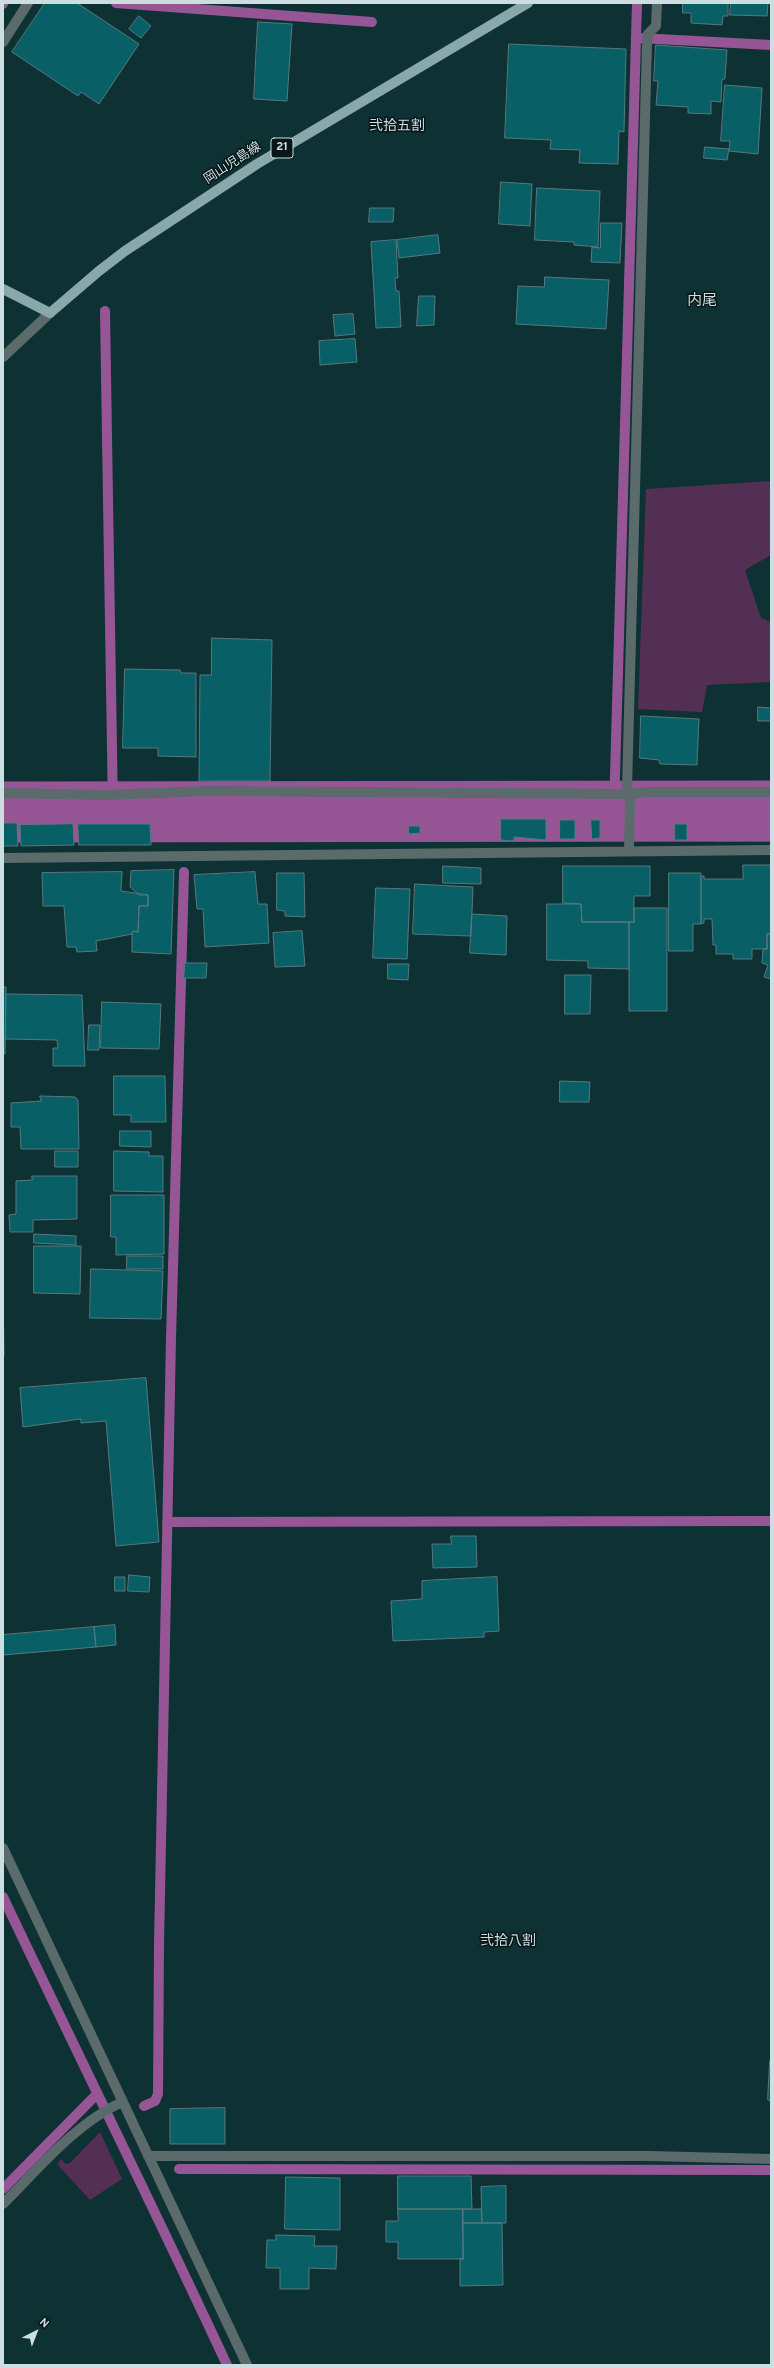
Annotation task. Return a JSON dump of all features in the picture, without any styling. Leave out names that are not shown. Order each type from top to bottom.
[{"type":"main road","name":"岡山児島線","points":[[50,313],[125,251],[257,164],[528,3]]},
{"type":"main road","points":[[3,289],[50,313]]},
{"type":"street","points":[[3,42],[28,3]]},
{"type":"street","points":[[628,851],[630,824],[621,796],[627,779],[648,39],[656,26],[656,3]]},
{"type":"street","points":[[3,357],[50,313]]},
{"type":"street","points":[[3,793],[105,795],[216,791],[621,796],[648,792],[771,792]]},
{"type":"street","points":[[3,858],[771,850]]},
{"type":"street","points":[[3,1848],[247,2365]]},
{"type":"street","points":[[3,2204],[61,2145],[96,2115],[122,2102]]},
{"type":"street","points":[[148,2156],[649,2156],[771,2158]]},
{"type":"shaded area","points":[[771,481],[771,555],[745,570],[761,618],[771,622],[771,682],[707,685],[702,712],[638,709],[646,489]]},
{"type":"shaded area","points":[[771,823],[771,842],[715,842],[713,824]]},
{"type":"shaded area","points":[[100,2132],[122,2179],[90,2200],[57,2164],[61,2159],[66,2164],[70,2163]]},
{"type":"building","points":[[45,3],[77,3],[139,44],[99,104],[81,92],[78,96],[12,52]]},
{"type":"building","points":[[683,3],[728,3],[728,16],[723,16],[722,25],[691,23],[691,13],[683,13]]},
{"type":"building","points":[[731,3],[768,3],[767,16],[730,15]]},
{"type":"building","points":[[139,16],[151,26],[141,38],[129,29]]},
{"type":"building","points":[[258,22],[292,24],[287,101],[254,99]]},
{"type":"building","points":[[509,44],[626,49],[624,132],[619,131],[618,164],[579,163],[580,150],[550,149],[551,140],[505,138]]},
{"type":"building","points":[[656,45],[727,50],[725,79],[722,79],[721,102],[711,101],[711,114],[688,113],[688,107],[656,105],[658,81],[654,81]]},
{"type":"building","points":[[725,85],[762,88],[758,154],[729,151],[730,141],[721,141]]},
{"type":"building","points":[[705,147],[729,149],[727,160],[704,158]]},
{"type":"building","points":[[501,182],[532,184],[530,226],[499,224]]},
{"type":"building","points":[[537,188],[600,191],[598,247],[574,245],[574,242],[535,240]]},
{"type":"building","points":[[370,208],[394,208],[393,222],[369,222]]},
{"type":"building","points":[[601,223],[622,223],[620,263],[591,262],[592,247],[600,248]]},
{"type":"building","points":[[438,235],[440,253],[399,258],[397,240]]},
{"type":"building","points":[[396,240],[398,278],[395,278],[396,291],[399,291],[401,327],[376,328],[371,242]]},
{"type":"building","points":[[545,277],[609,280],[606,329],[516,324],[518,286],[544,287]]},
{"type":"building","points":[[419,296],[435,296],[434,325],[417,326]]},
{"type":"building","points":[[353,314],[355,334],[335,336],[333,315]]},
{"type":"building","points":[[355,339],[357,362],[320,365],[319,341]]},
{"type":"building","points":[[212,638],[272,640],[270,781],[199,781],[200,675],[211,675]]},
{"type":"building","points":[[125,669],[180,670],[181,673],[196,673],[196,757],[158,756],[158,748],[123,748]]},
{"type":"building","points":[[758,707],[771,708],[771,721],[758,721]]},
{"type":"building","points":[[641,716],[699,719],[697,765],[660,764],[659,760],[640,758]]},
{"type":"building","points":[[501,819],[546,819],[546,840],[514,837],[514,841],[501,840]]},
{"type":"building","points":[[560,820],[575,820],[575,839],[560,839]]},
{"type":"building","points":[[591,820],[600,820],[600,838],[592,839]]},
{"type":"building","points":[[3,823],[17,823],[18,846],[3,846]]},
{"type":"building","points":[[73,824],[74,845],[21,846],[20,825]]},
{"type":"building","points":[[78,824],[150,824],[151,845],[79,845]]},
{"type":"building","points":[[675,824],[687,824],[687,840],[675,840]]},
{"type":"building","points":[[409,826],[420,826],[420,833],[409,834]]},
{"type":"building","points":[[743,865],[771,865],[771,934],[767,934],[767,949],[752,949],[752,959],[733,959],[733,954],[716,954],[716,945],[713,945],[712,919],[704,919],[704,923],[701,924],[701,876],[704,876],[704,879],[743,879]]},
{"type":"building","points":[[443,866],[481,868],[481,884],[443,883]]},
{"type":"building","points":[[563,866],[650,866],[650,896],[634,896],[634,922],[582,922],[581,904],[563,903]]},
{"type":"building","points":[[174,870],[171,954],[132,952],[132,934],[133,931],[138,932],[139,906],[148,906],[148,895],[139,895],[130,887],[131,871]]},
{"type":"building","points":[[122,872],[121,891],[148,895],[148,906],[139,906],[138,932],[133,931],[132,934],[96,941],[97,951],[77,952],[76,947],[67,947],[64,906],[43,906],[42,873]]},
{"type":"building","points":[[255,872],[258,904],[267,904],[269,943],[205,947],[203,909],[197,909],[194,875]]},
{"type":"building","points":[[277,873],[304,873],[305,917],[285,916],[285,911],[277,910]]},
{"type":"building","points":[[669,873],[701,873],[701,924],[693,924],[693,951],[669,951]]},
{"type":"building","points":[[415,884],[473,887],[471,936],[413,934]]},
{"type":"building","points":[[376,888],[410,889],[407,959],[373,958]]},
{"type":"building","points":[[547,904],[581,904],[582,922],[629,922],[629,969],[588,968],[588,961],[547,960]]},
{"type":"building","points":[[634,908],[667,908],[667,1011],[629,1011],[629,922],[634,922]]},
{"type":"building","points":[[472,914],[507,916],[506,955],[470,953]]},
{"type":"building","points":[[302,931],[305,966],[275,967],[273,933]]},
{"type":"building","points":[[767,934],[771,934],[771,979],[764,977],[768,965],[762,963],[763,949],[767,949]]},
{"type":"building","points":[[185,963],[207,963],[206,978],[184,978]]},
{"type":"building","points":[[388,964],[409,964],[408,980],[388,979]]},
{"type":"building","points":[[565,975],[591,975],[590,1014],[565,1014]]},
{"type":"building","points":[[3,987],[6,987],[5,1054],[3,1054]]},
{"type":"building","points":[[6,994],[82,995],[85,1066],[53,1066],[53,1048],[58,1048],[57,1040],[6,1039]]},
{"type":"building","points":[[102,1002],[161,1004],[159,1049],[101,1048]]},
{"type":"building","points":[[89,1025],[100,1025],[99,1050],[88,1050]]},
{"type":"building","points":[[114,1076],[165,1076],[166,1122],[131,1122],[131,1115],[114,1115]]},
{"type":"building","points":[[560,1081],[590,1082],[589,1102],[560,1102]]},
{"type":"building","points":[[40,1096],[75,1097],[78,1100],[79,1149],[21,1149],[20,1127],[11,1127],[11,1103],[41,1101]]},
{"type":"building","points":[[120,1131],[151,1131],[151,1147],[120,1146]]},
{"type":"building","points":[[55,1151],[78,1151],[78,1167],[55,1167]]},
{"type":"building","points":[[114,1151],[149,1152],[149,1156],[163,1156],[163,1192],[114,1191]]},
{"type":"building","points":[[32,1176],[77,1176],[77,1219],[33,1220],[33,1232],[10,1232],[9,1215],[16,1214],[16,1181],[32,1180]]},
{"type":"building","points":[[111,1195],[164,1195],[164,1254],[116,1255],[116,1237],[111,1237]]},
{"type":"building","points":[[34,1234],[76,1236],[76,1245],[34,1243]]},
{"type":"building","points":[[34,1246],[81,1246],[80,1294],[34,1293]]},
{"type":"building","points":[[127,1256],[163,1256],[163,1269],[127,1269]]},
{"type":"building","points":[[91,1269],[163,1271],[161,1319],[90,1318]]},
{"type":"building","points":[[3,1283],[4,1356],[3,1356]]},
{"type":"building","points":[[146,1378],[159,1542],[116,1546],[106,1421],[81,1423],[81,1419],[23,1427],[20,1388]]},
{"type":"building","points":[[451,1536],[476,1536],[477,1567],[433,1568],[432,1544],[451,1544]]},
{"type":"building","points":[[129,1575],[150,1577],[149,1592],[128,1591]]},
{"type":"building","points":[[115,1577],[125,1577],[125,1591],[115,1591]]},
{"type":"building","points":[[497,1577],[499,1631],[484,1632],[484,1637],[393,1641],[391,1601],[422,1599],[422,1581]]},
{"type":"building","points":[[115,1625],[116,1645],[96,1647],[94,1627]]},
{"type":"building","points":[[94,1627],[96,1647],[3,1655],[3,1635]]},
{"type":"building","points":[[771,2061],[771,2101],[768,2100]]},
{"type":"building","points":[[225,2108],[225,2144],[170,2144],[170,2109]]},
{"type":"building","points":[[398,2176],[471,2176],[472,2209],[398,2209]]},
{"type":"building","points":[[286,2177],[340,2178],[340,2230],[285,2229]]},
{"type":"building","points":[[506,2186],[506,2223],[482,2223],[481,2187]]},
{"type":"building","points":[[398,2209],[463,2209],[463,2259],[398,2259],[398,2242],[386,2242],[386,2221],[398,2221]]},
{"type":"building","points":[[463,2209],[481,2209],[482,2223],[463,2223]]},
{"type":"building","points":[[463,2223],[502,2223],[503,2285],[460,2286],[460,2258],[463,2259]]},
{"type":"building","points":[[276,2235],[315,2236],[314,2246],[337,2246],[336,2269],[309,2268],[309,2289],[280,2289],[280,2268],[266,2268],[267,2240],[276,2240]]},
{"type":"waterway","points":[[116,3],[372,22]]},
{"type":"waterway","points":[[614,811],[637,3]]},
{"type":"waterway","points":[[639,38],[771,45]]},
{"type":"waterway","points":[[105,311],[113,812]]},
{"type":"waterway","points":[[181,811],[182,823]]},
{"type":"waterway","points":[[3,812],[771,811]]},
{"type":"waterway","points":[[144,2106],[155,2101],[158,2094],[159,1944],[171,1338],[184,872]]},
{"type":"waterway","points":[[167,1522],[771,1521]]},
{"type":"waterway","points":[[3,1897],[227,2365]]},
{"type":"waterway","points":[[3,2189],[97,2094]]},
{"type":"waterway","points":[[179,2169],[771,2170]]},
{"type":"district","name":"弐拾五割","points":[[397,127]]},
{"type":"district","name":"内尾","points":[[702,302]]},
{"type":"district","name":"弐拾八割","points":[[508,1942]]}]
